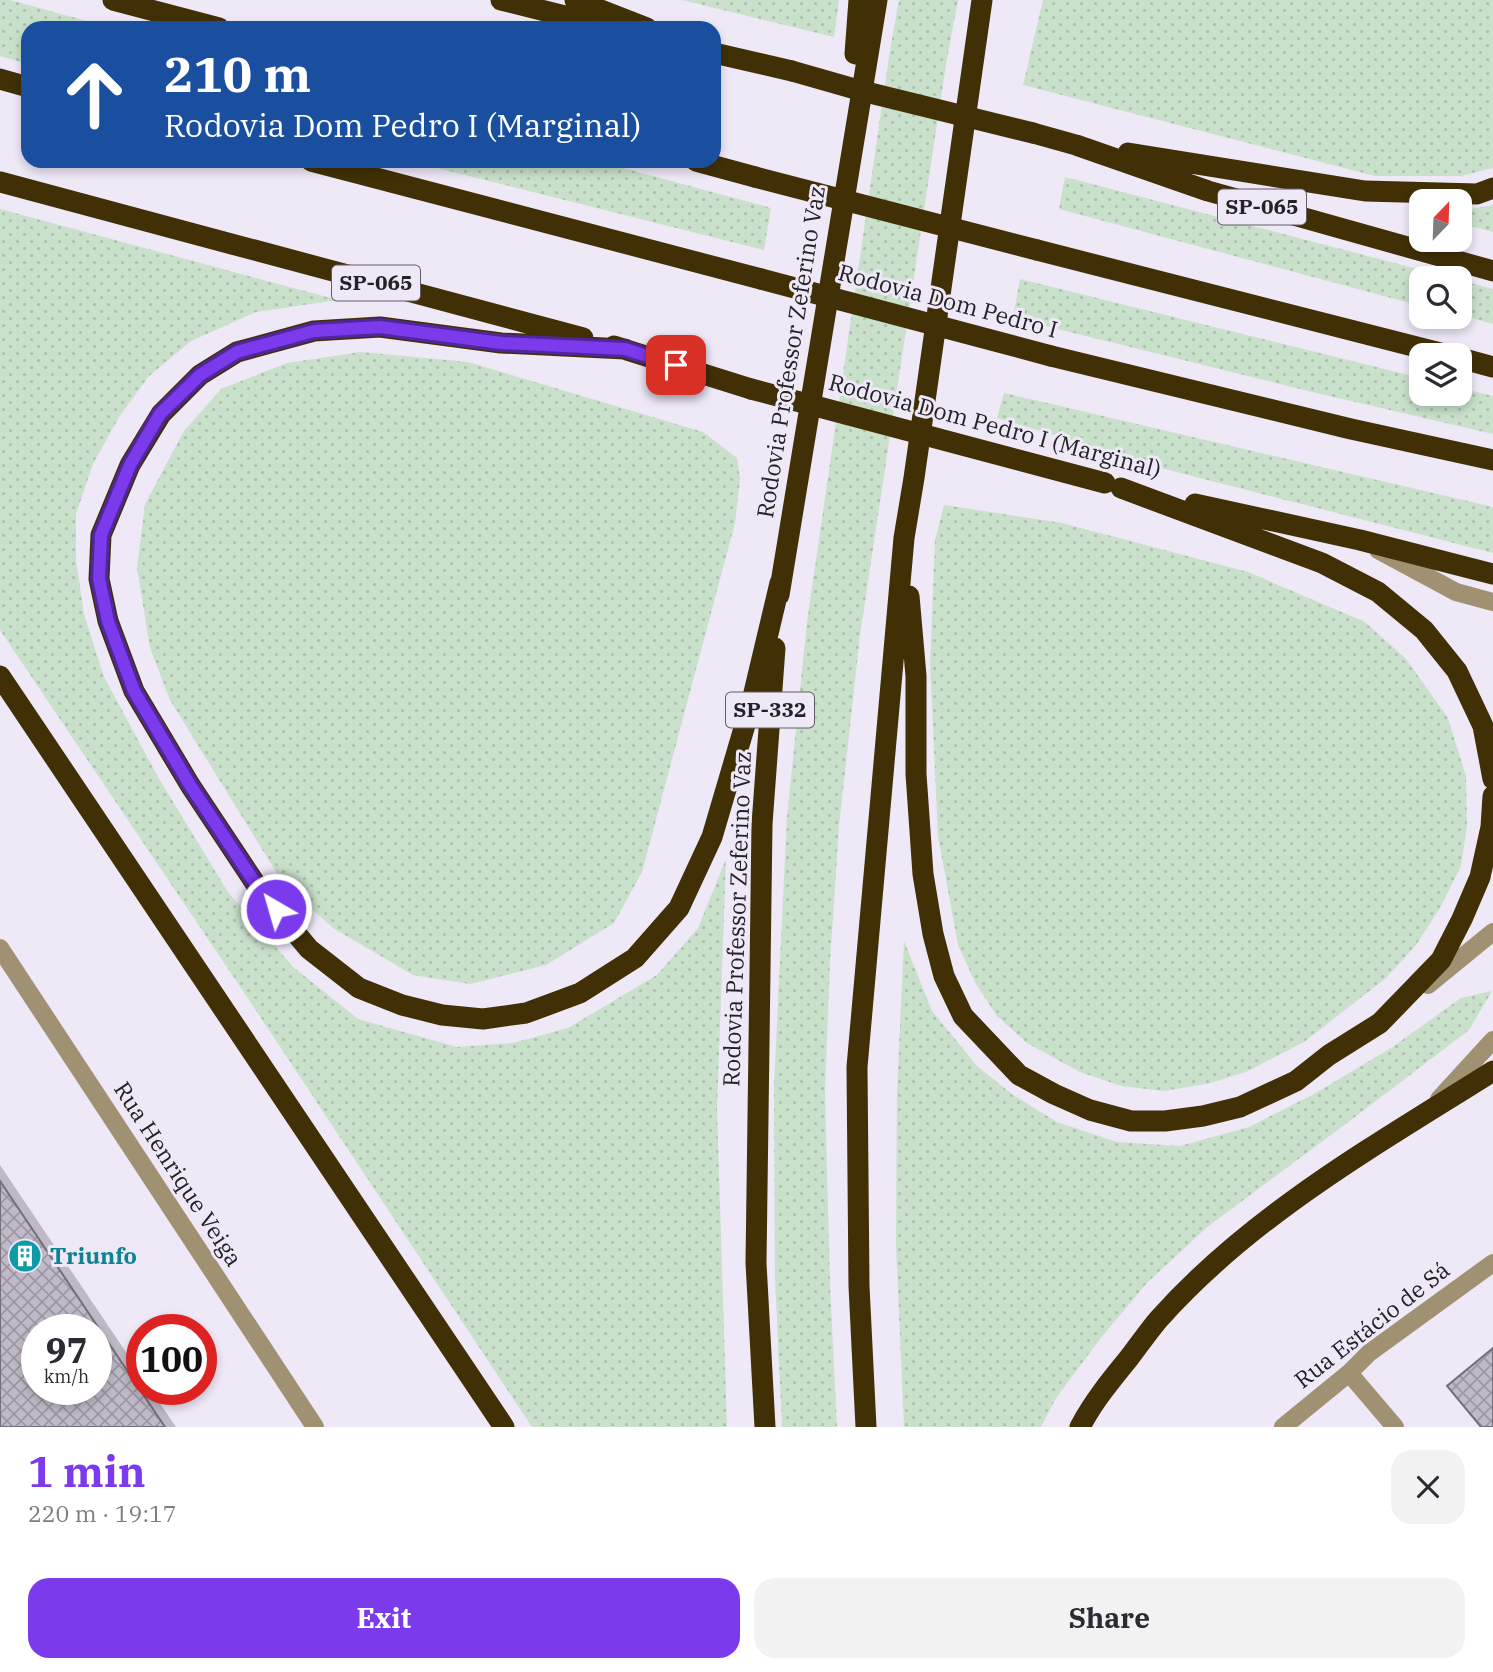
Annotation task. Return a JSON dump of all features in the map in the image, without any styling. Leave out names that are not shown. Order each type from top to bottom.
[{"type":"highway","points":[[113,0],[192,21]]},
{"type":"highway","points":[[501,0],[585,21]]},
{"type":"highway","points":[[575,0],[629,21]]},
{"type":"highway","points":[[848,167],[859,0]]},
{"type":"highway","name":"Rodovia Professor Zeferino Vaz","points":[[765,1427],[756,1263],[762,838],[780,583],[877,0]]},
{"type":"highway","points":[[866,1427],[859,1286],[857,1067],[904,538],[982,0]]},
{"type":"highway","name":"SP-065","points":[[721,55],[1076,145],[1208,191],[1493,271]]},
{"type":"highway","points":[[0,79],[21,85]]},
{"type":"highway","points":[[1076,145],[1364,191],[1477,194],[1493,188]]},
{"type":"highway","name":"Rodovia Dom Pedro I","points":[[339,168],[1051,356],[1351,429],[1493,460]]},
{"type":"highway","points":[[721,168],[1409,345]]},
{"type":"highway","name":"Rodovia Dom Pedro I (Marginal)","points":[[0,182],[625,349],[751,389],[1113,486],[1360,540],[1493,574]]},
{"type":"highway","points":[[625,349],[501,343],[380,327],[314,331],[237,352],[200,375],[160,414],[130,465],[101,535],[99,579],[108,621],[134,691],[190,785],[259,889],[309,949],[359,988],[402,1005],[442,1015],[483,1019],[526,1013],[580,993],[635,958],[679,908],[712,837],[752,701],[780,583]]},
{"type":"highway","points":[[1472,361],[1493,367]]},
{"type":"highway","points":[[1113,486],[1322,563],[1378,593],[1424,630],[1458,671],[1483,726],[1493,779]]},
{"type":"highway","points":[[904,538],[916,676],[916,774],[923,874],[933,934],[944,976],[963,1016],[1019,1075],[1090,1110],[1131,1121],[1164,1121],[1203,1116],[1240,1107],[1296,1081],[1329,1055],[1380,1023],[1441,961],[1462,919],[1480,877],[1491,827],[1493,796]]},
{"type":"highway","points":[[0,676],[503,1427]]},
{"type":"highway","points":[[1080,1427],[1090,1407],[1158,1320],[1237,1244],[1299,1196],[1367,1149],[1493,1071]]},
{"type":"street","points":[[1360,540],[1456,592],[1493,602]]},
{"type":"street","points":[[1380,1023],[1493,932]]},
{"type":"street","name":"Rua Henrique Veiga","points":[[0,948],[315,1427]]},
{"type":"street","points":[[1427,1112],[1493,1040]]},
{"type":"street","name":"Rua Estácio de Sá","points":[[1283,1427],[1370,1353],[1493,1263]]},
{"type":"street","points":[[1349,1373],[1395,1427]]},
{"type":"green space","points":[[0,0],[10,0],[86,21],[21,21],[21,62],[0,56]]},
{"type":"green space","points":[[682,0],[839,0],[834,37]]},
{"type":"green space","points":[[899,0],[958,0],[860,635],[839,826],[825,1092],[837,1427],[782,1427],[775,1278],[774,1086],[787,817],[807,622]]},
{"type":"green space","points":[[1043,0],[1493,0],[1493,168],[1461,176],[1375,176],[1023,85]]},
{"type":"green space","points":[[437,168],[623,168],[771,208],[764,250]]},
{"type":"green space","points":[[1065,177],[1409,267],[1409,303],[1059,209]]},
{"type":"green space","points":[[1493,205],[1493,232],[1472,226],[1472,209]]},
{"type":"green space","points":[[0,209],[338,300],[256,312],[191,341],[149,376],[119,417],[93,464],[76,514],[76,561],[84,614],[104,677],[158,777],[228,892],[293,967],[358,1019],[457,1047],[513,1043],[568,1028],[657,975],[698,928],[726,859],[717,1109],[727,1427],[532,1427],[0,630]]},
{"type":"green space","points":[[1020,279],[1409,375],[1409,406],[1472,406],[1472,391],[1493,396],[1493,434],[1308,391],[1013,318]]},
{"type":"green space","points":[[1472,283],[1493,289],[1493,324],[1472,318]]},
{"type":"green space","points":[[361,352],[468,362],[703,432],[737,458],[740,479],[735,523],[642,872],[614,923],[546,965],[470,984],[413,975],[333,928],[283,883],[170,700],[150,648],[137,568],[145,504],[184,431],[221,389],[287,363]]},
{"type":"green space","points":[[1004,393],[1493,507],[1493,553],[1122,458],[1118,454],[997,418]]},
{"type":"green space","points":[[944,505],[1062,523],[1248,572],[1365,622],[1406,659],[1448,718],[1466,776],[1467,825],[1461,866],[1440,908],[1416,945],[1386,978],[1304,1042],[1248,1071],[1211,1083],[1164,1091],[1121,1086],[1080,1072],[1027,1043],[997,1016],[976,984],[958,945],[938,836],[930,663],[935,540]]},
{"type":"green space","points":[[904,941],[932,1011],[977,1066],[1013,1095],[1057,1122],[1117,1142],[1180,1146],[1249,1127],[1314,1094],[1391,1048],[1461,998],[1492,991],[1469,1030],[1206,1228],[1146,1284],[1056,1398],[1041,1427],[904,1427],[896,1244],[897,1092]]},
{"type":"building","name":"Triunfo","points":[[0,1181],[89,1314],[21,1314],[21,1405],[112,1405],[112,1348],[126,1369],[126,1405],[150,1405],[165,1427],[0,1427]]},
{"type":"building","points":[[1493,1348],[1493,1427],[1481,1427],[1447,1386]]},
{"type":"place","name":"Triunfo","points":[[25,1256]]},
{"type":"route","points":[[276,909],[259,889],[190,785],[134,691],[108,621],[99,579],[101,535],[130,465],[160,414],[200,375],[237,352],[314,331],[380,327],[501,343],[625,349],[676,365]]}]
